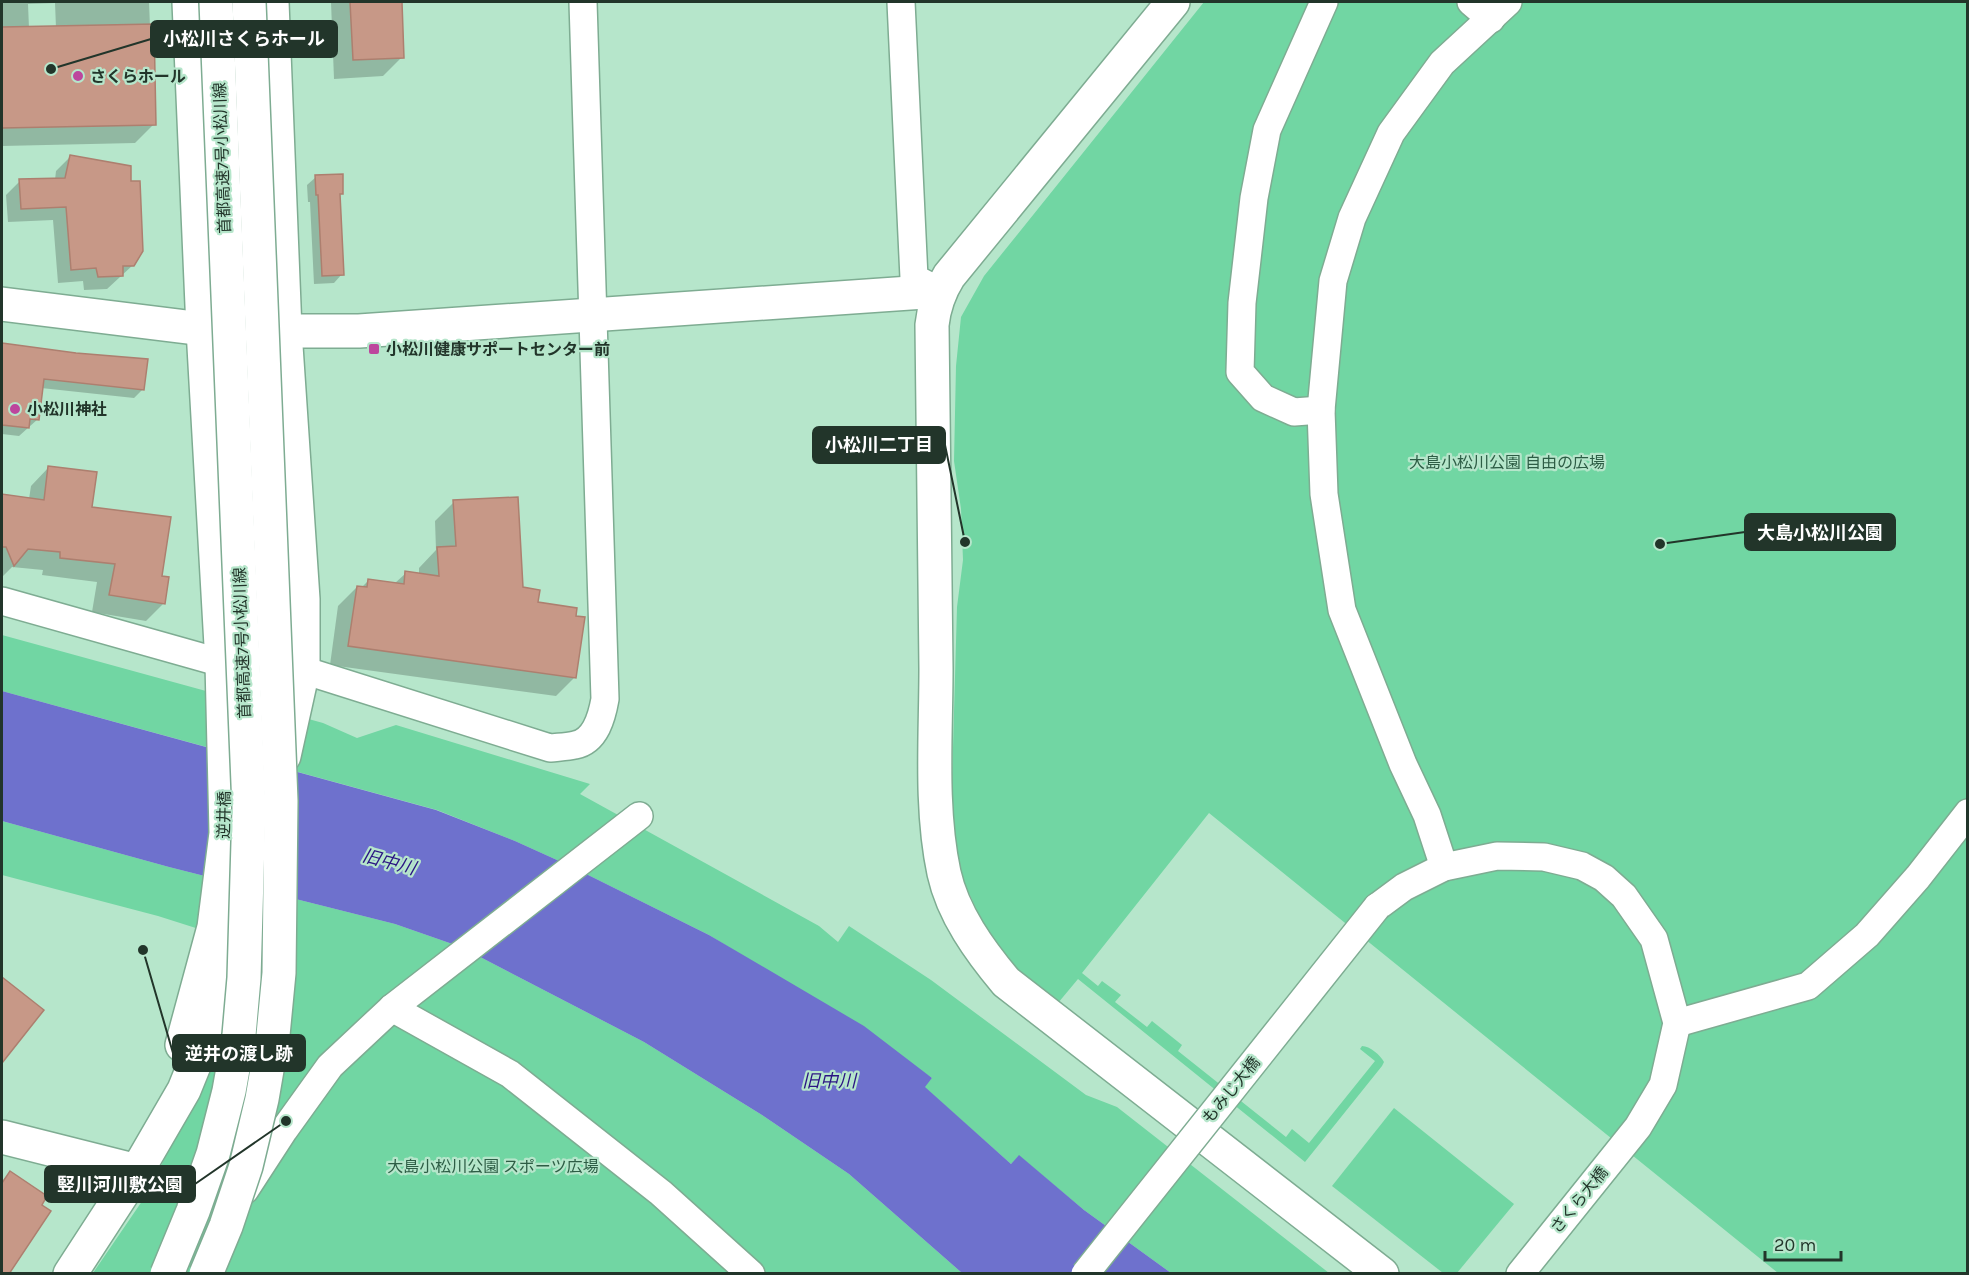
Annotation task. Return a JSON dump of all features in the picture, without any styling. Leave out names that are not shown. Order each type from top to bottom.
[{"type":"main road","name":"逆井橋","points":[[189,2],[203,329],[222,663],[226,833],[214,927],[217,971]]},
{"type":"main road","name":"首都高速7号小松川線","points":[[167,1274],[213,1154],[229,1091],[239,1035],[244,978],[249,808],[216,2]]},
{"type":"main road","name":"首都高速7号小松川線","points":[[206,1274],[226,1226],[246,1166],[273,1035],[279,973],[281,801],[249,2]]},
{"type":"main road","points":[[75,1272],[184,1090],[217,971],[266,837],[303,670],[303,599],[285,331],[272,2]]},
{"type":"main road","points":[[1173,2],[949,276],[939,291],[934,310],[932,325],[937,826],[944,874],[957,910],[983,954],[1006,982],[1382,1274]]},
{"type":"main road","points":[[2,304],[203,329],[359,331],[939,291]]},
{"type":"main road","points":[[2,1137],[137,1171]]},
{"type":"street","points":[[303,670],[550,748],[578,745],[591,735],[602,721],[605,699],[583,2]]},
{"type":"street","points":[[901,2],[914,278],[939,291]]},
{"type":"street","points":[[1321,410],[1294,412],[1263,398],[1240,372],[1242,303],[1254,198],[1267,130],[1324,2]]},
{"type":"street","points":[[1444,867],[1428,815],[1403,764],[1342,610],[1324,494],[1321,410],[1333,281],[1352,218],[1391,133],[1442,63],[1490,7]]},
{"type":"street","points":[[2,601],[222,663]]},
{"type":"street","points":[[1677,1023],[1808,986],[1867,935],[1918,877],[1968,813]]},
{"type":"street","points":[[191,1274],[284,1130],[330,1066],[392,1008],[639,816]]},
{"type":"street","name":"もみじ大橋","points":[[1085,1274],[1377,907],[1404,887],[1444,867],[1497,856],[1544,857],[1582,866],[1604,878],[1624,896],[1654,939],[1677,1023]]},
{"type":"street","points":[[392,1008],[510,1074],[661,1193],[751,1274]]},
{"type":"street","name":"さくら大橋","points":[[1520,1274],[1638,1127],[1663,1085],[1677,1023]]},
{"type":"green space","name":"大島小松川公園 自由の広場","points":[[1204,2],[1967,2],[1967,1273],[1778,1273],[1209,813],[1082,973],[1098,986],[1102,981],[1121,995],[1115,1002],[1147,1027],[1152,1021],[1182,1045],[1178,1051],[1286,1137],[1292,1129],[1309,1143],[1375,1061],[1360,1049],[1362,1046],[1374,1051],[1384,1062],[1382,1066],[1305,1162],[1078,979],[1058,1003],[1016,968],[987,932],[961,876],[951,818],[957,607],[963,560],[961,509],[954,461],[956,366],[961,317],[984,276]]},
{"type":"green space","points":[[2,635],[323,723],[357,738],[396,725],[590,784],[580,794],[819,926],[838,942],[849,926],[931,980],[1086,1095],[1117,1107],[1329,1273],[1171,1273],[1084,1210],[1019,1156],[1011,1164],[924,1087],[932,1078],[709,935],[568,865],[437,810],[2,691]]},
{"type":"green space","name":"大島小松川公園 スポーツ広場","points":[[2,821],[169,867],[395,924],[461,947],[644,1042],[762,1115],[849,1174],[962,1273],[93,1273],[149,1191],[194,1097],[243,943],[158,916],[2,875]]},
{"type":"green space","points":[[1394,1108],[1514,1204],[1457,1273],[1443,1273],[1332,1186]]},
{"type":"water","name":"旧中川","points":[[2,691],[436,810],[568,865],[709,935],[864,1026],[932,1078],[925,1087],[1011,1164],[1019,1155],[1084,1210],[1171,1273],[962,1273],[849,1174],[762,1115],[644,1042],[461,947],[395,924],[169,867],[2,821]]},
{"type":"building","points":[[350,2],[402,2],[404,58],[353,60]]},
{"type":"building","name":"さくらホール","points":[[154,24],[156,125],[2,128],[2,27]]},
{"type":"building","points":[[70,155],[131,166],[131,181],[140,181],[143,251],[134,266],[123,266],[123,276],[98,277],[96,268],[71,270],[66,207],[21,209],[19,179],[65,178]]},
{"type":"building","points":[[343,174],[343,194],[340,194],[344,275],[322,276],[315,175]]},
{"type":"building","points":[[2,343],[76,353],[148,359],[144,390],[44,379],[39,420],[30,419],[29,428],[2,425]]},
{"type":"building","points":[[48,466],[97,472],[92,507],[171,517],[162,576],[169,577],[165,604],[109,595],[115,564],[60,558],[60,552],[28,549],[14,566],[6,547],[2,547],[2,494],[44,500]]},
{"type":"building","points":[[518,497],[523,587],[540,590],[538,602],[577,608],[576,616],[585,617],[576,678],[348,646],[357,586],[367,587],[368,579],[404,584],[405,571],[439,576],[437,547],[456,546],[453,500]]},
{"type":"building","points":[[2,977],[44,1010],[2,1063]]},
{"type":"building","points":[[10,1171],[47,1196],[42,1205],[51,1211],[9,1274],[2,1274],[2,1183]]},
{"type":"place","name":"小松川さくらホール","points":[[51,69]]},
{"type":"place","name":"さくらホール","points":[[78,76]]},
{"type":"place","name":"小松川健康サポートセンター前","points":[[374,349]]},
{"type":"place","name":"小松川神社","points":[[15,409]]},
{"type":"place","name":"小松川二丁目","points":[[965,542]]},
{"type":"place","name":"大島小松川公園","points":[[1660,544]]},
{"type":"place","name":"逆井の渡し跡","points":[[143,950]]},
{"type":"place","name":"竪川河川敷公園","points":[[286,1121]]}]
